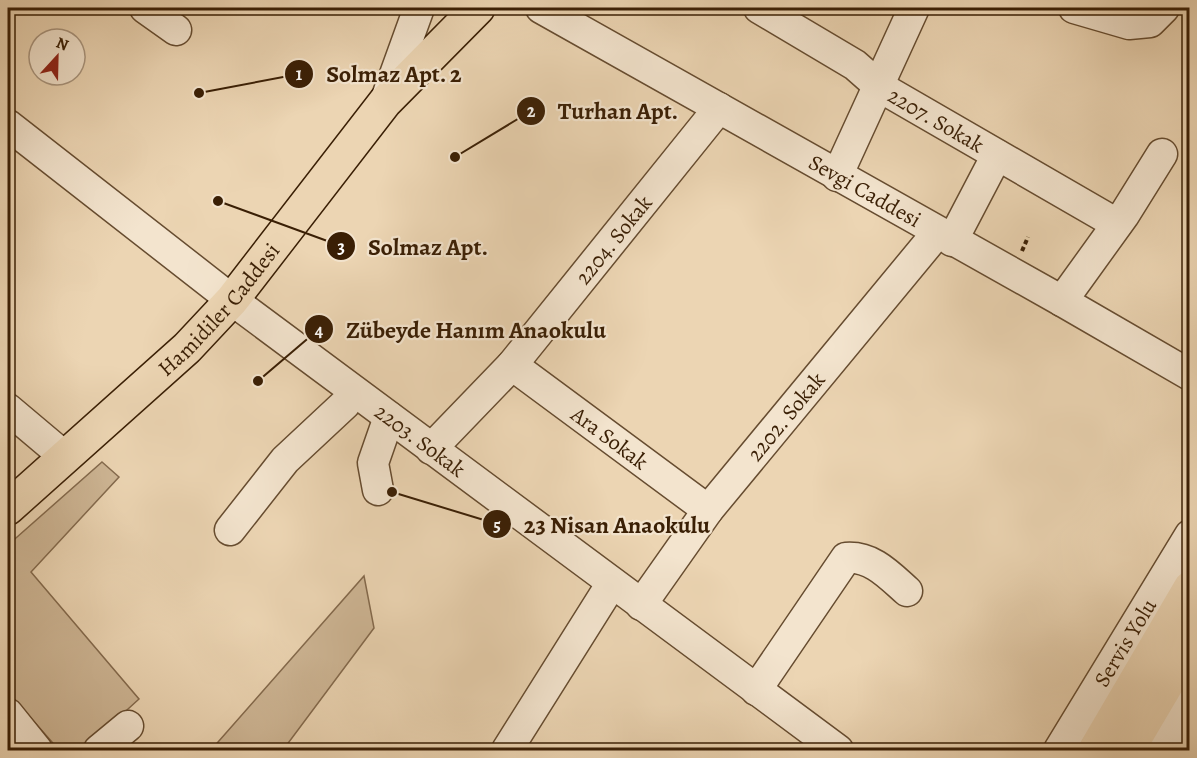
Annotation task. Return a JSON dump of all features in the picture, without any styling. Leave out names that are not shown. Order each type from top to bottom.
[{"type":"main road","name":"Hamidiler Caddesi","points":[[8,508],[187,348],[232,300],[384,102],[478,8]]},
{"type":"main road","points":[[1095,750],[1190,588]]},
{"type":"main road","points":[[1128,750],[1190,645]]},
{"type":"street","points":[[145,8],[176,30]]},
{"type":"street","points":[[384,102],[419,8]]},
{"type":"street","name":"Sevgi Caddesi","points":[[541,8],[1190,375]]},
{"type":"street","name":"2207. Sokak","points":[[759,8],[855,65],[880,87],[997,154],[1120,220]]},
{"type":"street","points":[[837,176],[880,87],[914,8]]},
{"type":"street","points":[[1074,8],[1129,24],[1150,22],[1151,11]]},
{"type":"street","name":"2204. Sokak","points":[[431,449],[512,365],[719,108]]},
{"type":"street","name":"2203. Sokak","points":[[8,125],[232,300],[838,750]]},
{"type":"street","points":[[945,237],[997,154]]},
{"type":"street","points":[[1062,301],[1120,220],[1162,154]]},
{"type":"street","name":"2202. Sokak","points":[[641,605],[708,510],[945,237]]},
{"type":"street","name":"Ara Sokak","points":[[512,365],[708,510]]},
{"type":"street","points":[[230,530],[285,460],[345,404],[353,391]]},
{"type":"street","points":[[8,409],[65,457]]},
{"type":"street","points":[[378,490],[373,463],[388,417]]},
{"type":"street","name":"Servis Yolu","points":[[1059,750],[1190,536]]},
{"type":"street","points":[[756,690],[846,558],[855,557],[880,566],[907,591]]},
{"type":"street","points":[[507,750],[612,583]]},
{"type":"street","points":[[1156,750],[1184,701]]},
{"type":"street","points":[[1184,701],[1188,750]]},
{"type":"street","points":[[8,714],[37,750]]},
{"type":"street","points":[[99,750],[128,726]]},
{"type":"shaded area","points":[[102,462],[119,477],[31,572],[139,699],[83,750],[59,750],[8,692],[8,545]]},
{"type":"shaded area","points":[[364,576],[374,628],[283,750],[211,750]]},
{"type":"place","name":"Solmaz Apt. 2","points":[[199,93]]},
{"type":"place","name":"Turhan Apt.","points":[[455,157]]},
{"type":"place","name":"Solmaz Apt.","points":[[218,201]]},
{"type":"place","name":"Zübeyde Hanım Anaokulu","points":[[258,381]]},
{"type":"place","name":"23 Nisan Anaokulu","points":[[392,492]]}]
